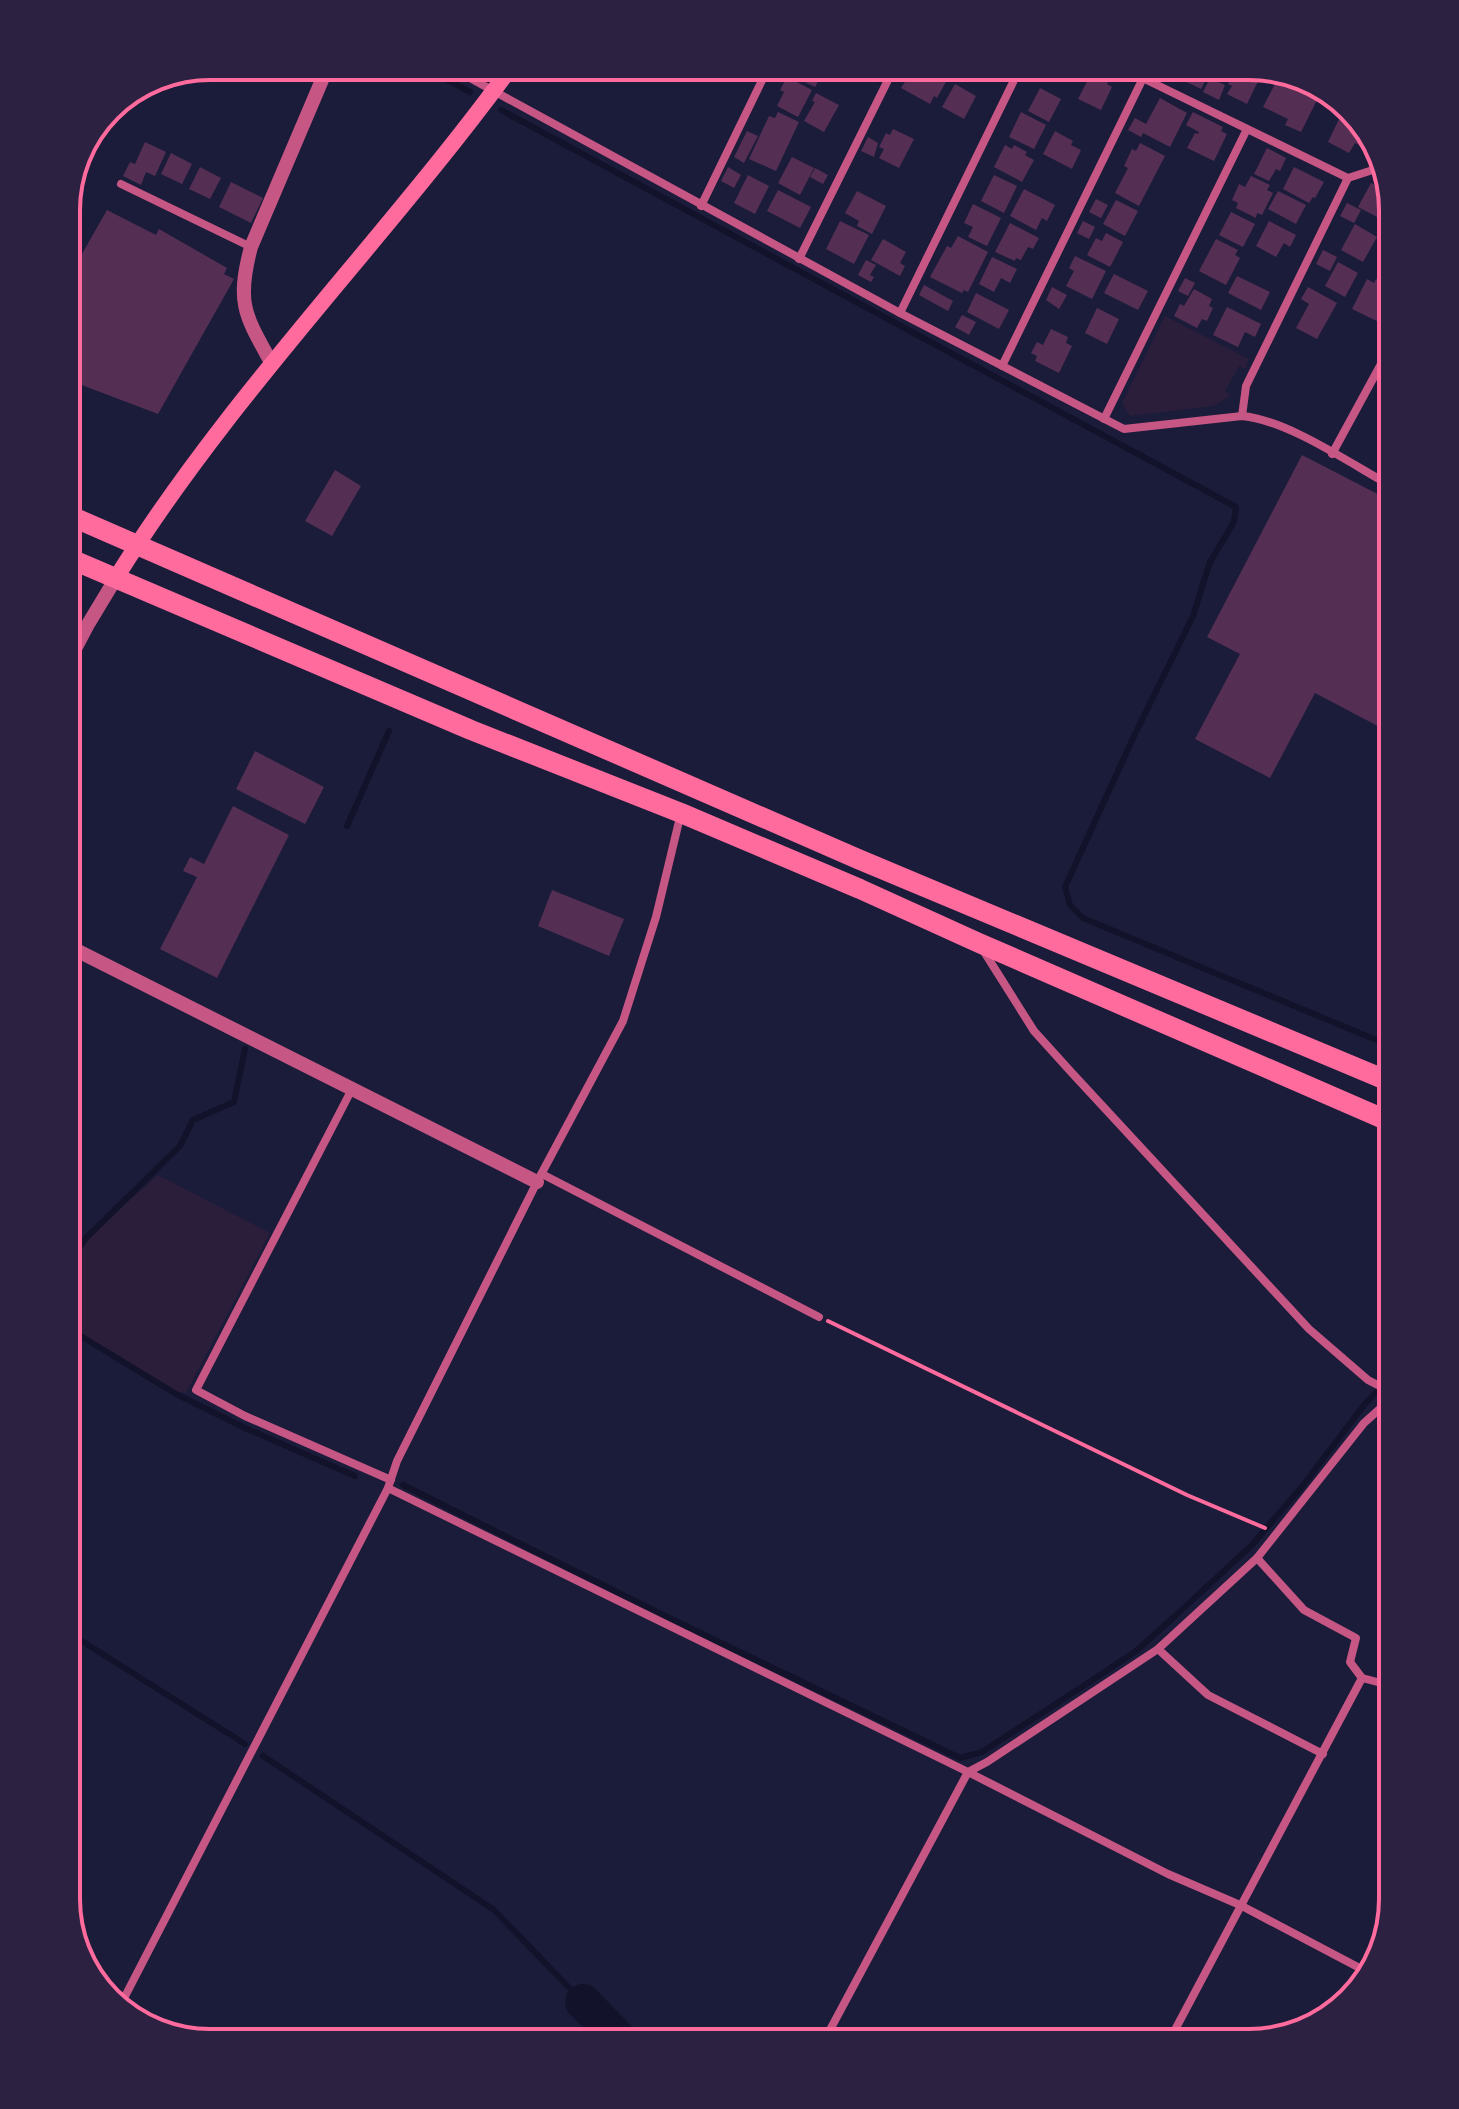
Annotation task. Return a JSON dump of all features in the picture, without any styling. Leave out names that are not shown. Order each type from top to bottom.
[{"type":"highway","points":[[80,520],[858,859],[1379,1077]]},
{"type":"highway","points":[[80,563],[471,730],[681,813],[860,889],[1379,1117]]},
{"type":"main road","points":[[116,578],[137,544],[272,364],[502,80]]},
{"type":"street","points":[[272,364],[246,315],[242,285],[251,247],[322,80]]},
{"type":"street","points":[[472,80],[799,259],[1124,429],[1242,416],[1259,417],[1284,427],[1379,479]]},
{"type":"street","points":[[701,206],[762,80]]},
{"type":"street","points":[[799,259],[888,80]]},
{"type":"street","points":[[900,313],[1014,80]]},
{"type":"street","points":[[1002,366],[1143,80]]},
{"type":"street","points":[[1145,80],[1348,178],[1373,170]]},
{"type":"street","points":[[1104,419],[1247,129]]},
{"type":"street","points":[[1242,416],[1246,386],[1348,178]]},
{"type":"street","points":[[121,184],[251,247]]},
{"type":"street","points":[[1332,454],[1379,368]]},
{"type":"street","points":[[80,639],[116,578]]},
{"type":"street","points":[[125,1997],[390,1484],[397,1461],[539,1178],[623,1021],[656,917],[681,813]]},
{"type":"street","points":[[979,943],[1034,1031],[1309,1329],[1379,1387]]},
{"type":"street","points":[[80,952],[819,1317]]},
{"type":"street","points":[[352,1089],[196,1390],[1168,1874],[1240,1905],[1359,1968]]},
{"type":"street","points":[[830,2029],[968,1772],[1158,1649],[1257,1558],[1364,1423],[1379,1409]]},
{"type":"street","points":[[1257,1558],[1304,1610],[1356,1638],[1350,1662],[1362,1678],[1379,1682]]},
{"type":"street","points":[[1158,1649],[1208,1695],[1323,1754]]},
{"type":"street","points":[[1175,2029],[1362,1678]]},
{"type":"path","points":[[819,1317],[1187,1495],[1278,1533]]},
{"type":"shaded area","points":[[1165,316],[1249,359],[1245,369],[1239,366],[1225,391],[1231,395],[1214,406],[1130,416],[1122,403]]},
{"type":"shaded area","points":[[158,1175],[270,1233],[186,1393],[177,1392],[113,1356],[80,1333],[80,1251],[107,1220]]},
{"type":"building","points":[[785,80],[793,80],[812,90],[798,117],[777,106],[784,92],[780,90]]},
{"type":"building","points":[[801,80],[819,80],[815,87]]},
{"type":"building","points":[[906,80],[947,80],[930,104],[901,88]]},
{"type":"building","points":[[1088,80],[1109,80],[1107,84],[1112,87],[1101,110],[1078,99]]},
{"type":"building","points":[[1182,80],[1206,80],[1201,89]]},
{"type":"building","points":[[1209,80],[1225,85],[1219,100],[1203,92]]},
{"type":"building","points":[[1230,80],[1259,80],[1247,104],[1227,94],[1232,86],[1228,84]]},
{"type":"building","points":[[1276,83],[1317,100],[1301,132],[1285,125],[1288,119],[1263,107]]},
{"type":"building","points":[[955,84],[976,96],[964,119],[942,107]]},
{"type":"building","points":[[1040,88],[1061,99],[1049,122],[1028,111]]},
{"type":"building","points":[[816,93],[839,105],[824,132],[804,121],[815,102],[812,101]]},
{"type":"building","points":[[1160,98],[1187,113],[1170,147],[1143,133],[1141,137],[1128,130],[1135,118],[1146,124]]},
{"type":"building","points":[[778,112],[799,122],[776,171],[749,159],[769,116],[775,118]]},
{"type":"building","points":[[1021,112],[1046,125],[1034,149],[1009,137]]},
{"type":"building","points":[[1193,112],[1223,127],[1221,131],[1227,134],[1214,161],[1187,148],[1195,133],[1199,132],[1186,125]]},
{"type":"building","points":[[1340,117],[1363,147],[1355,143],[1349,153],[1328,142]]},
{"type":"building","points":[[893,129],[914,139],[899,168],[879,158],[884,149],[879,147],[886,133],[890,135]]},
{"type":"building","points":[[747,131],[758,136],[744,163],[734,157]]},
{"type":"building","points":[[1055,131],[1073,141],[1071,145],[1081,150],[1072,169],[1043,154]]},
{"type":"building","points":[[868,137],[878,143],[874,157],[861,151]]},
{"type":"building","points":[[145,142],[166,152],[155,176],[146,172],[141,185],[123,176],[130,162],[135,164]]},
{"type":"building","points":[[1140,143],[1165,156],[1139,206],[1115,193],[1128,168],[1124,166],[1132,149],[1136,151]]},
{"type":"building","points":[[1005,145],[1012,149],[1014,145],[1034,160],[1022,182],[994,167]]},
{"type":"building","points":[[1267,148],[1286,158],[1280,171],[1276,169],[1269,181],[1254,174]]},
{"type":"building","points":[[171,153],[192,164],[182,184],[161,174]]},
{"type":"building","points":[[792,157],[814,168],[800,195],[778,183]]},
{"type":"building","points":[[200,167],[221,178],[210,199],[189,189]]},
{"type":"building","points":[[728,167],[741,175],[734,188],[721,181]]},
{"type":"building","points":[[1294,167],[1324,182],[1309,203],[1283,189]]},
{"type":"building","points":[[815,168],[828,175],[823,184],[810,177]]},
{"type":"building","points":[[748,175],[769,186],[755,214],[734,203]]},
{"type":"building","points":[[994,175],[1017,186],[1004,213],[981,201]]},
{"type":"building","points":[[1251,176],[1270,185],[1267,190],[1273,193],[1262,215],[1257,213],[1256,218],[1236,208],[1238,203],[1232,200],[1239,184],[1245,187]]},
{"type":"building","points":[[231,182],[263,198],[251,223],[219,207]]},
{"type":"building","points":[[1371,183],[1377,186],[1379,218],[1358,207]]},
{"type":"building","points":[[1024,189],[1055,205],[1047,221],[1042,218],[1036,230],[1010,216]]},
{"type":"building","points":[[778,190],[811,207],[800,228],[767,211]]},
{"type":"building","points":[[857,191],[886,206],[872,234],[857,226],[859,221],[845,213]]},
{"type":"building","points":[[1278,191],[1306,205],[1296,224],[1268,209]]},
{"type":"building","points":[[1096,199],[1108,205],[1101,218],[1089,212]]},
{"type":"building","points":[[1116,200],[1138,211],[1125,236],[1103,224]]},
{"type":"building","points":[[1347,203],[1361,210],[1354,223],[1340,216]]},
{"type":"building","points":[[973,204],[1001,218],[987,246],[968,237],[973,227],[964,223]]},
{"type":"building","points":[[107,210],[156,235],[159,229],[227,268],[224,274],[234,279],[158,414],[80,384],[80,257]]},
{"type":"building","points":[[1231,212],[1255,224],[1243,247],[1219,235]]},
{"type":"building","points":[[840,221],[869,235],[854,264],[826,249]]},
{"type":"building","points":[[1083,221],[1095,227],[1089,239],[1077,233]]},
{"type":"building","points":[[1269,221],[1296,235],[1290,247],[1284,243],[1276,257],[1256,246]]},
{"type":"building","points":[[1010,223],[1039,238],[1033,249],[1028,247],[1021,260],[1016,258],[1015,261],[995,252]]},
{"type":"building","points":[[1355,224],[1377,237],[1363,262],[1341,250]]},
{"type":"building","points":[[1106,233],[1123,242],[1110,267],[1087,255],[1096,238],[1102,241]]},
{"type":"building","points":[[958,236],[988,252],[968,292],[964,290],[962,293],[930,277],[947,246],[951,248]]},
{"type":"building","points":[[883,239],[906,252],[900,263],[905,266],[900,276],[871,260]]},
{"type":"building","points":[[1216,239],[1238,250],[1235,255],[1240,258],[1226,285],[1199,271]]},
{"type":"building","points":[[1323,250],[1337,257],[1330,271],[1316,264]]},
{"type":"building","points":[[1075,256],[1106,271],[1092,299],[1066,286],[1074,271],[1069,268]]},
{"type":"building","points":[[992,257],[1017,269],[1010,283],[1001,278],[994,292],[979,284]]},
{"type":"building","points":[[866,260],[876,265],[870,275],[874,277],[871,282],[858,275]]},
{"type":"building","points":[[1338,262],[1358,273],[1345,297],[1325,286]]},
{"type":"building","points":[[1114,274],[1148,291],[1138,310],[1104,293]]},
{"type":"building","points":[[1237,276],[1270,292],[1261,310],[1228,293]]},
{"type":"building","points":[[1185,278],[1195,283],[1188,296],[1178,291]]},
{"type":"building","points":[[1367,279],[1374,283],[1376,279],[1379,280],[1379,322],[1352,309]]},
{"type":"building","points":[[924,285],[953,301],[948,311],[919,295]]},
{"type":"building","points":[[1052,287],[1067,295],[1059,309],[1046,300]]},
{"type":"building","points":[[1308,287],[1337,303],[1317,339],[1296,328],[1309,304],[1301,299]]},
{"type":"building","points":[[1194,289],[1212,299],[1209,306],[1213,308],[1207,321],[1202,319],[1197,328],[1174,316]]},
{"type":"building","points":[[976,293],[1009,310],[999,329],[967,312]]},
{"type":"building","points":[[1227,307],[1261,324],[1255,337],[1245,332],[1238,347],[1213,335]]},
{"type":"building","points":[[1097,308],[1119,319],[1107,344],[1085,333]]},
{"type":"building","points":[[962,315],[976,322],[969,335],[955,327]]},
{"type":"building","points":[[1051,329],[1068,337],[1066,343],[1072,346],[1059,373],[1035,361],[1037,356],[1031,353],[1037,342],[1043,345]]},
{"type":"building","points":[[1302,455],[1379,495],[1379,727],[1315,693],[1270,778],[1195,739],[1240,654],[1207,637]]},
{"type":"building","points":[[335,470],[361,486],[332,536],[305,521]]},
{"type":"building","points":[[255,751],[324,787],[305,824],[236,789]]},
{"type":"building","points":[[233,806],[289,835],[217,978],[160,949],[197,877],[183,871],[190,857],[204,864]]},
{"type":"building","points":[[552,890],[624,919],[609,956],[538,926]]},
{"type":"waterway","points":[[448,80],[470,92]]},
{"type":"waterway","points":[[501,110],[1236,507],[1234,522],[1210,562],[1193,616],[1065,887],[1070,905],[1083,918],[1379,1041]]},
{"type":"waterway","points":[[347,826],[389,731]]},
{"type":"waterway","points":[[80,1247],[180,1146],[193,1120],[234,1102],[245,1049]]},
{"type":"waterway","points":[[80,1336],[176,1394],[355,1476]]},
{"type":"waterway","points":[[403,1485],[960,1758],[982,1752],[1136,1651],[1251,1546],[1379,1389]]},
{"type":"waterway","points":[[80,1640],[245,1744]]},
{"type":"waterway","points":[[263,1756],[494,1910],[583,2002]]},
{"type":"waterway","points":[[583,2002],[609,2029]]}]
